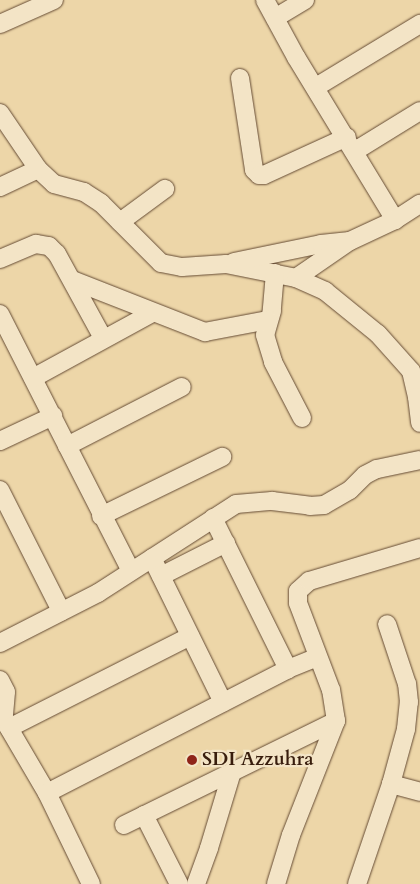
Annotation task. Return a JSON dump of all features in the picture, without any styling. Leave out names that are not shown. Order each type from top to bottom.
[{"type":"street","points":[[0,24],[54,0]]},
{"type":"street","points":[[266,0],[395,220]]},
{"type":"street","points":[[275,18],[305,0]]},
{"type":"street","points":[[316,87],[420,24]]},
{"type":"street","points":[[240,78],[254,170],[259,175],[264,175],[351,144],[420,110]]},
{"type":"street","points":[[0,113],[38,169],[54,184],[84,192],[102,203],[161,263],[182,267],[226,264],[321,244],[350,240]]},
{"type":"street","points":[[0,187],[38,169]]},
{"type":"street","points":[[120,222],[165,190]]},
{"type":"street","points":[[296,278],[350,240],[395,220],[420,204]]},
{"type":"street","points":[[0,260],[36,244],[43,244],[54,250],[104,338]]},
{"type":"street","points":[[226,264],[296,278],[325,291],[344,305],[378,334],[415,371],[420,423]]},
{"type":"street","points":[[275,273],[272,311],[265,330],[267,346],[302,418]]},
{"type":"street","points":[[72,280],[152,313],[205,332],[268,320]]},
{"type":"street","points":[[33,378],[152,313]]},
{"type":"street","points":[[0,314],[53,416],[101,516],[131,571]]},
{"type":"street","points":[[67,446],[182,387]]},
{"type":"street","points":[[0,441],[53,416]]},
{"type":"street","points":[[101,516],[222,457]]},
{"type":"street","points":[[0,648],[98,593],[236,504],[249,501],[272,501],[310,506],[324,505],[350,490],[365,475],[377,468],[420,460]]},
{"type":"street","points":[[0,490],[57,616]]},
{"type":"street","points":[[214,518],[288,669]]},
{"type":"street","points":[[161,576],[226,543]]},
{"type":"street","points":[[276,884],[294,827],[336,722],[331,690],[298,603],[298,591],[309,581],[420,548]]},
{"type":"street","points":[[152,558],[223,702]]},
{"type":"street","points":[[0,643],[57,616]]},
{"type":"street","points":[[357,884],[391,784],[406,729],[409,702],[407,684],[387,624]]},
{"type":"street","points":[[4,719],[190,636]]},
{"type":"street","points":[[47,793],[288,669],[318,656]]},
{"type":"street","points":[[0,680],[6,692],[4,719],[47,793],[91,884]]},
{"type":"street","points":[[124,825],[336,722]]},
{"type":"street","points":[[196,884],[210,848],[232,772]]},
{"type":"street","points":[[391,784],[420,792]]},
{"type":"street","points":[[144,816],[179,884]]},
{"type":"place","name":"SDI Azzuhra","points":[[192,760]]}]
